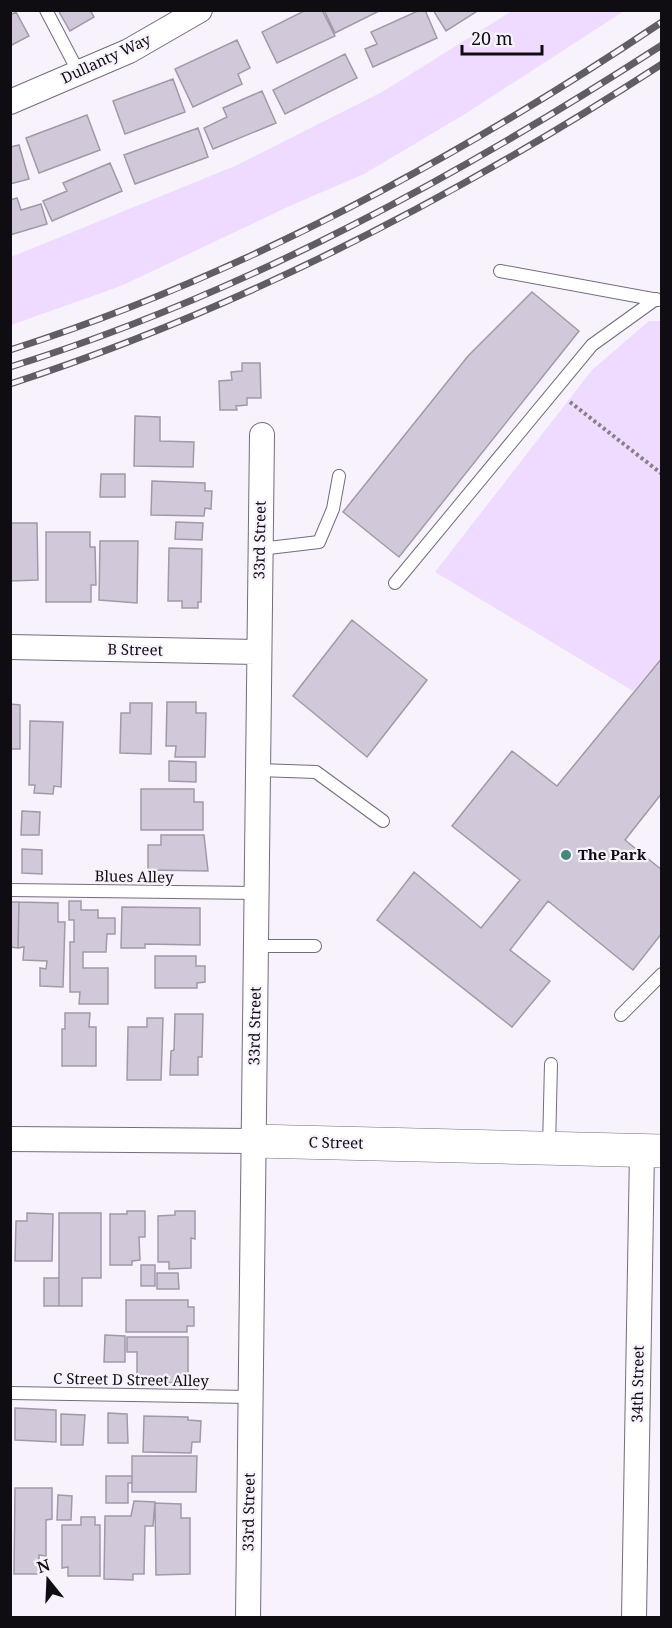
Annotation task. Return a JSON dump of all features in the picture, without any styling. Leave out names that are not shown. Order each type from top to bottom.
[{"type":"street","name":"Dullanty Way","points":[[10,102],[129,51],[200,10]]},
{"type":"street","name":"33rd Street","points":[[248,1617],[262,435]]},
{"type":"street","name":"B Street","points":[[10,648],[259,652]]},
{"type":"street","name":"C Street","points":[[10,1139],[253,1141],[652,1151]]},
{"type":"street","name":"34th Street","points":[[634,1617],[652,1151]]},
{"type":"lane","points":[[46,10],[79,73]]},
{"type":"lane","points":[[500,271],[659,300]]},
{"type":"lane","points":[[395,583],[592,345],[659,300]]},
{"type":"lane","points":[[260,549],[319,542],[333,508],[339,476]]},
{"type":"lane","points":[[258,770],[316,772],[382,821]]},
{"type":"lane","name":"Blues Alley","points":[[10,890],[256,894]]},
{"type":"lane","points":[[256,946],[315,946]]},
{"type":"lane","points":[[621,1015],[662,974]]},
{"type":"lane","points":[[549,1148],[551,1064]]},
{"type":"lane","name":"C Street D Street Alley","points":[[10,1393],[250,1397]]},
{"type":"path","points":[[555,390],[662,474]]},
{"type":"shaded area","points":[[512,11],[624,11],[465,114],[364,174],[292,205],[121,286],[11,325],[11,257],[235,166],[382,92]]},
{"type":"shaded area","points":[[649,321],[662,321],[662,658],[633,691],[435,572],[592,370]]},
{"type":"building","points":[[58,10],[90,10],[94,17],[70,31]]},
{"type":"building","points":[[306,10],[322,10],[335,36],[277,63],[262,32]]},
{"type":"building","points":[[324,10],[381,10],[335,33]]},
{"type":"building","points":[[420,10],[425,10],[437,38],[373,67],[365,49],[377,44],[371,32]]},
{"type":"building","points":[[433,10],[479,10],[446,31]]},
{"type":"building","points":[[16,12],[29,36],[10,46],[10,15]]},
{"type":"building","points":[[237,40],[250,68],[238,74],[242,84],[193,107],[175,69]]},
{"type":"building","points":[[345,54],[357,78],[285,114],[273,90]]},
{"type":"building","points":[[173,79],[185,112],[125,134],[113,101]]},
{"type":"building","points":[[262,91],[276,123],[213,149],[204,128],[227,117],[223,108]]},
{"type":"building","points":[[87,115],[100,150],[39,173],[26,138]]},
{"type":"building","points":[[198,128],[208,157],[135,184],[124,155]]},
{"type":"building","points":[[19,145],[29,179],[10,184],[10,147]]},
{"type":"building","points":[[110,163],[122,191],[52,221],[43,201],[67,191],[63,183]]},
{"type":"building","points":[[17,198],[21,210],[41,204],[47,224],[10,235],[10,200]]},
{"type":"building","points":[[532,292],[579,331],[399,557],[343,512],[468,356]]},
{"type":"building","points":[[242,363],[260,363],[261,398],[247,398],[247,405],[236,406],[237,410],[220,410],[219,381],[232,380],[231,372],[242,371]]},
{"type":"building","points":[[135,416],[160,417],[160,441],[194,442],[193,467],[134,466]]},
{"type":"building","points":[[101,474],[125,474],[125,497],[100,497]]},
{"type":"building","points":[[152,481],[205,483],[205,491],[212,491],[211,509],[205,508],[204,516],[151,515]]},
{"type":"building","points":[[176,522],[203,523],[202,540],[175,539]]},
{"type":"building","points":[[10,523],[37,523],[38,580],[10,581]]},
{"type":"building","points":[[46,532],[90,532],[90,547],[95,547],[96,585],[91,585],[91,602],[46,602]]},
{"type":"building","points":[[100,541],[138,541],[137,603],[99,600]]},
{"type":"building","points":[[169,548],[202,549],[201,602],[198,602],[198,608],[182,608],[182,601],[168,601]]},
{"type":"building","points":[[352,620],[427,680],[367,757],[293,696]]},
{"type":"building","name":"The Park","points":[[662,658],[662,793],[625,840],[662,870],[662,933],[633,970],[548,901],[510,950],[550,981],[512,1027],[377,920],[414,872],[481,928],[520,880],[452,826],[512,751],[557,786]]},
{"type":"building","points":[[167,702],[196,702],[196,713],[206,713],[205,757],[175,757],[176,746],[166,746]]},
{"type":"building","points":[[130,703],[152,703],[151,754],[120,753],[121,713],[130,713]]},
{"type":"building","points":[[10,704],[20,705],[20,749],[10,749]]},
{"type":"building","points":[[30,721],[63,722],[61,787],[54,786],[53,794],[34,793],[35,785],[29,785]]},
{"type":"building","points":[[169,761],[196,762],[196,782],[169,781]]},
{"type":"building","points":[[141,789],[194,789],[194,802],[203,802],[203,830],[141,830]]},
{"type":"building","points":[[22,811],[40,812],[39,835],[21,835]]},
{"type":"building","points":[[161,835],[204,835],[208,871],[148,870],[148,845],[161,845]]},
{"type":"building","points":[[22,849],[42,850],[42,874],[22,873]]},
{"type":"building","points":[[69,901],[81,901],[81,910],[98,910],[98,918],[115,918],[115,934],[107,934],[106,952],[83,952],[83,968],[108,968],[108,1004],[79,1004],[80,992],[70,992],[70,942],[74,942],[74,920],[69,920]]},
{"type":"building","points":[[10,902],[19,902],[18,948],[10,947]]},
{"type":"building","points":[[19,902],[58,903],[58,922],[65,922],[63,987],[40,986],[40,968],[46,969],[47,961],[23,960],[24,947],[18,948]]},
{"type":"building","points":[[122,907],[200,908],[200,945],[145,944],[145,948],[121,948]]},
{"type":"building","points":[[155,956],[196,956],[196,966],[205,966],[205,982],[197,983],[197,988],[155,988]]},
{"type":"building","points":[[65,1013],[90,1013],[89,1027],[96,1027],[96,1066],[62,1066],[62,1029],[65,1029]]},
{"type":"building","points":[[175,1014],[203,1014],[202,1057],[198,1057],[198,1075],[170,1075],[171,1051],[174,1050]]},
{"type":"building","points":[[147,1018],[163,1018],[161,1080],[127,1080],[128,1027],[147,1027]]},
{"type":"building","points":[[127,1211],[145,1211],[145,1237],[139,1237],[140,1260],[132,1261],[132,1265],[110,1265],[110,1214],[127,1214]]},
{"type":"building","points":[[175,1211],[195,1211],[195,1239],[191,1238],[191,1268],[169,1269],[169,1262],[158,1262],[158,1216],[175,1215]]},
{"type":"building","points":[[27,1213],[53,1214],[52,1261],[15,1261],[16,1221],[27,1221]]},
{"type":"building","points":[[59,1213],[101,1213],[101,1278],[82,1278],[82,1306],[59,1306]]},
{"type":"building","points":[[141,1265],[155,1265],[155,1286],[141,1286]]},
{"type":"building","points":[[157,1273],[178,1273],[179,1289],[157,1289]]},
{"type":"building","points":[[44,1278],[59,1278],[59,1306],[44,1306]]},
{"type":"building","points":[[126,1300],[188,1300],[188,1307],[194,1307],[194,1326],[187,1326],[187,1332],[126,1332]]},
{"type":"building","points":[[105,1335],[125,1336],[125,1362],[104,1362]]},
{"type":"building","points":[[127,1337],[188,1337],[188,1383],[137,1383],[137,1352],[127,1352]]},
{"type":"building","points":[[15,1408],[56,1410],[56,1442],[15,1440]]},
{"type":"building","points":[[108,1413],[127,1414],[128,1443],[108,1443]]},
{"type":"building","points":[[61,1414],[85,1415],[83,1445],[61,1445]]},
{"type":"building","points":[[144,1416],[188,1417],[188,1420],[201,1421],[200,1442],[192,1442],[191,1453],[143,1452]]},
{"type":"building","points":[[132,1456],[197,1456],[196,1492],[132,1492]]},
{"type":"building","points":[[106,1476],[132,1476],[132,1483],[128,1483],[128,1503],[106,1503]]},
{"type":"building","points":[[15,1488],[52,1488],[52,1519],[46,1520],[46,1556],[39,1555],[39,1574],[14,1574]]},
{"type":"building","points":[[58,1495],[72,1496],[71,1520],[57,1520]]},
{"type":"building","points":[[134,1501],[155,1502],[153,1526],[145,1526],[144,1574],[133,1574],[133,1580],[104,1579],[105,1516],[131,1516]]},
{"type":"building","points":[[155,1503],[181,1504],[181,1518],[190,1518],[190,1574],[156,1575]]},
{"type":"building","points":[[81,1517],[95,1517],[95,1525],[100,1525],[100,1576],[68,1576],[68,1567],[62,1568],[62,1525],[81,1525]]},
{"type":"railway","points":[[10,350],[181,287],[347,209],[508,120],[662,22]]},
{"type":"railway","points":[[10,367],[96,338],[181,305],[347,228],[507,140],[662,45]]},
{"type":"railway","points":[[10,384],[181,321],[264,285],[346,245],[507,159],[662,64]]},
{"type":"place","name":"The Park","points":[[566,855]]}]
